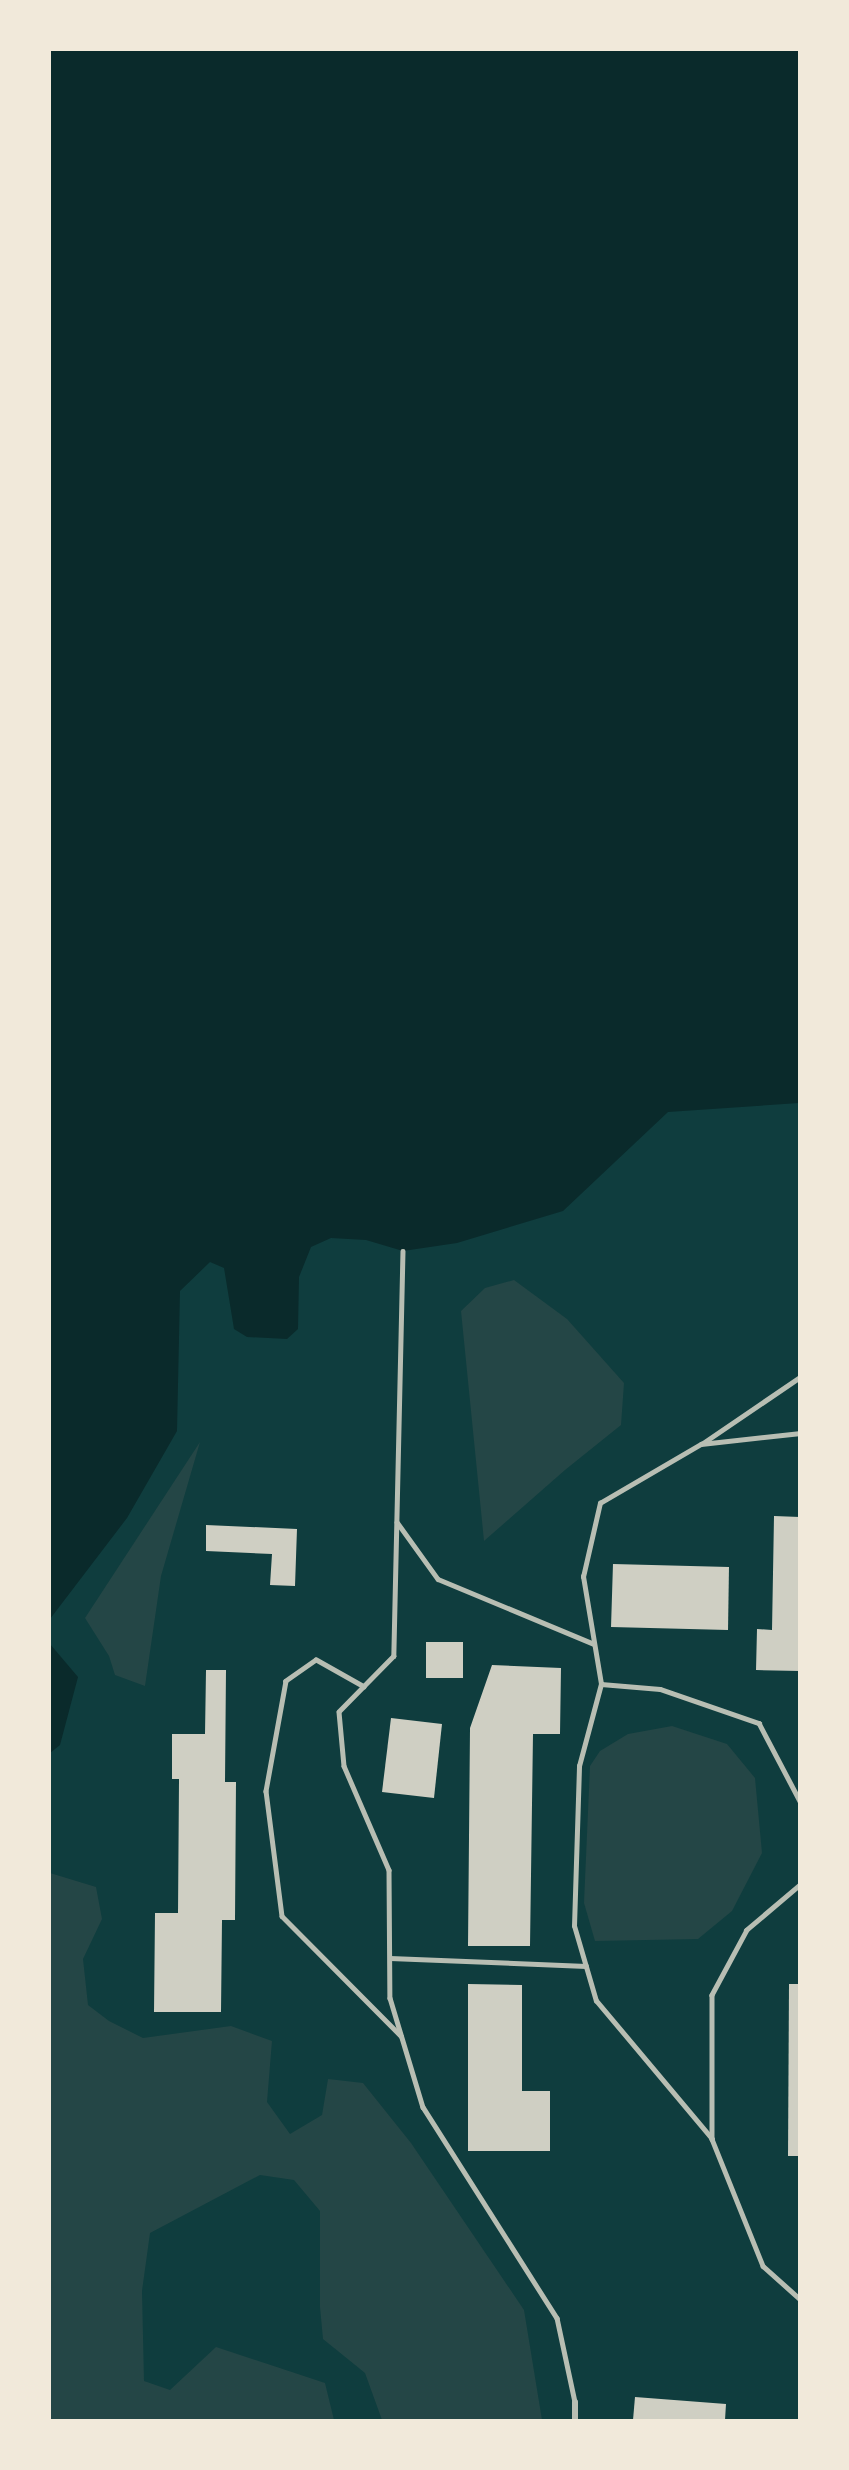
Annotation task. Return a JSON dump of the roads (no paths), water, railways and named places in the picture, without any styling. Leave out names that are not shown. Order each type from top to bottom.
[{"type":"street","points":[[575,2402],[575,2421]]},
{"type":"lane","points":[[404,1251],[394,1656],[339,1712],[344,1766],[389,1870],[390,1998],[423,2107],[557,2318],[575,2402]]},
{"type":"lane","points":[[800,1377],[701,1444],[600,1503],[583,1577],[601,1684],[579,1766],[574,1926],[596,2001],[712,2139],[763,2266],[800,2299]]},
{"type":"lane","points":[[701,1444],[800,1433]]},
{"type":"lane","points":[[397,1522],[438,1579],[594,1644]]},
{"type":"lane","points":[[364,1687],[316,1660],[286,1681],[266,1791],[282,1916],[401,2037]]},
{"type":"lane","points":[[601,1684],[660,1689],[759,1723],[800,1801]]},
{"type":"lane","points":[[712,2139],[712,1995],[747,1930],[800,1885]]},
{"type":"lane","points":[[390,1958],[586,1966]]}]
